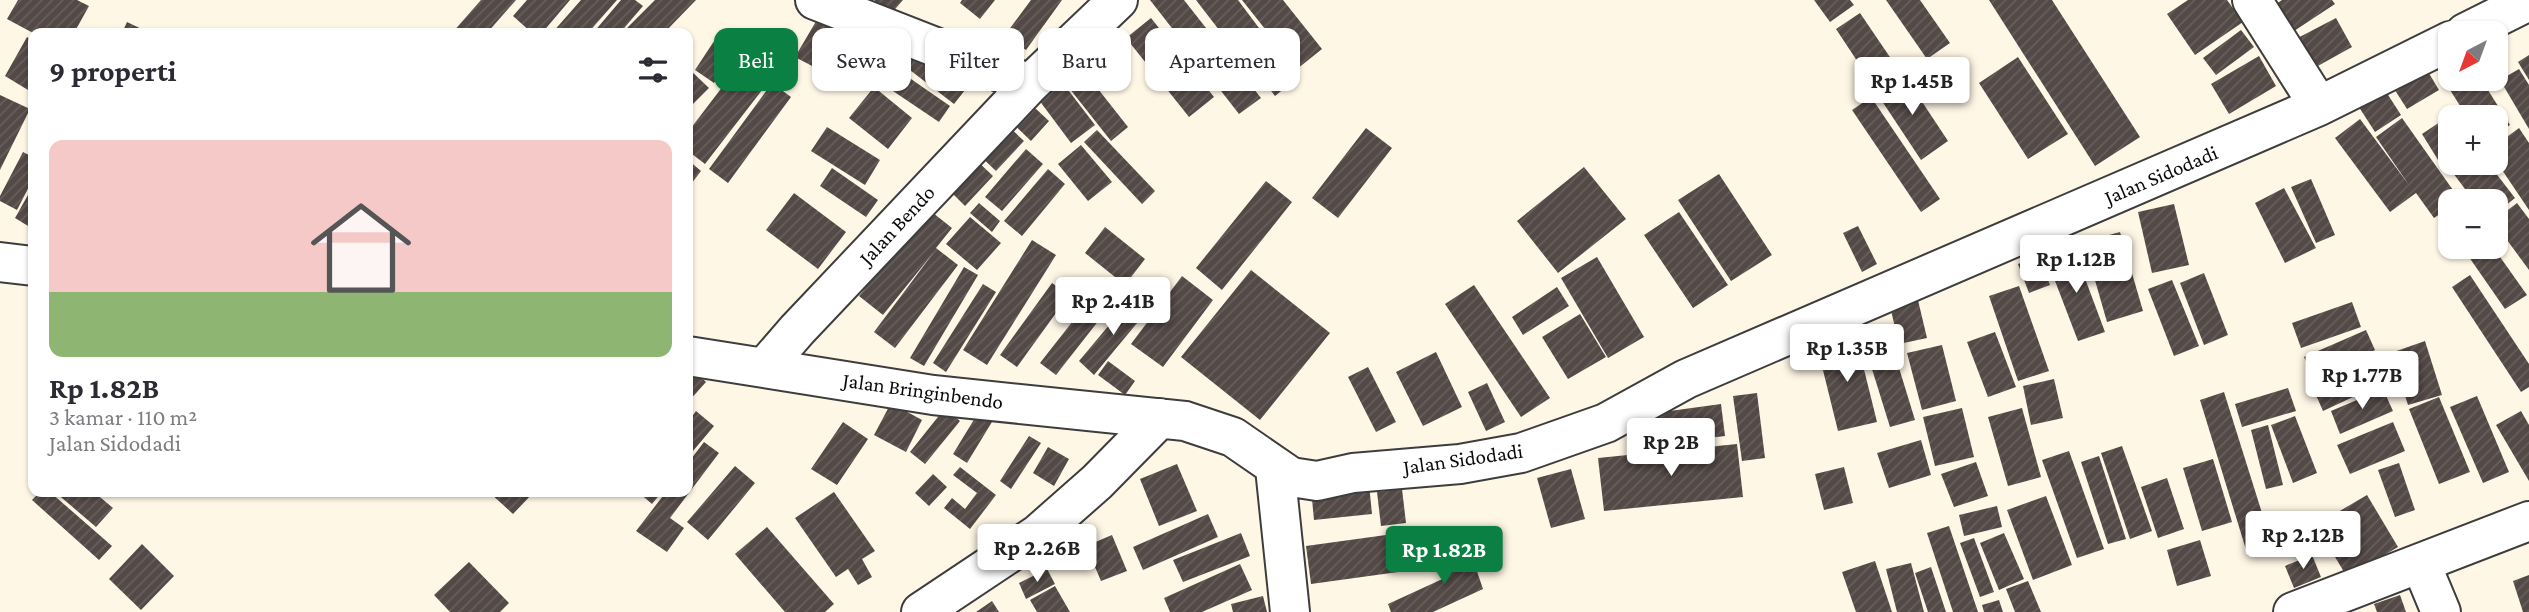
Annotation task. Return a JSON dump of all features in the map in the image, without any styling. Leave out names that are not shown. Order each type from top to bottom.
[{"type":"street","points":[[815,0],[1030,84]]},
{"type":"street","name":"Jalan Bendo","points":[[765,367],[1030,84],[1118,0]]},
{"type":"street","points":[[2252,0],[2319,106]]},
{"type":"street","points":[[2489,21],[2529,1]]},
{"type":"street","name":"Jalan Sidodadi","points":[[1233,437],[1291,477],[1317,481],[1353,473],[1460,464],[1521,453],[1606,423],[1686,379],[2319,106],[2438,47]]},
{"type":"street","points":[[0,262],[28,265]]},
{"type":"street","name":"Jalan Bringinbendo","points":[[693,357],[933,395],[1185,421],[1233,437]]},
{"type":"street","points":[[921,612],[1038,534],[1097,482],[1160,418]]},
{"type":"street","points":[[1275,468],[1290,612]]},
{"type":"street","points":[[2293,612],[2529,522]]},
{"type":"street","points":[[2421,564],[2441,612]]},
{"type":"building","points":[[18,0],[77,0],[89,6],[77,28],[28,28],[28,30],[7,19]]},
{"type":"building","points":[[481,0],[516,0],[491,28],[456,28]]},
{"type":"building","points":[[527,0],[570,0],[546,28],[526,28],[513,16]]},
{"type":"building","points":[[581,0],[617,0],[592,28],[556,28]]},
{"type":"building","points":[[621,0],[635,0],[643,6],[624,28],[597,28]]},
{"type":"building","points":[[655,0],[696,0],[669,28],[627,28]]},
{"type":"building","points":[[874,0],[903,0],[890,15]]},
{"type":"building","points":[[962,0],[995,0],[980,19],[960,3]]},
{"type":"building","points":[[1031,0],[1062,0],[1042,28],[1038,28],[1038,33],[1026,50],[1024,28],[1010,28]]},
{"type":"building","points":[[1150,0],[1184,0],[1206,28],[1172,28]]},
{"type":"building","points":[[1196,0],[1238,0],[1259,28],[1218,28]]},
{"type":"building","points":[[1242,0],[1283,0],[1322,49],[1300,67],[1300,28],[1264,28]]},
{"type":"building","points":[[1814,0],[1850,0],[1854,5],[1830,22]]},
{"type":"building","points":[[1886,0],[1920,0],[1950,43],[1927,59]]},
{"type":"building","points":[[1989,0],[2052,0],[2140,137],[2095,166]]},
{"type":"building","points":[[2188,0],[2227,0],[2243,22],[2195,55],[2167,14]]},
{"type":"building","points":[[2282,0],[2332,0],[2335,4],[2291,33],[2273,6]]},
{"type":"building","points":[[1860,13],[1898,69],[1873,85],[1836,29]]},
{"type":"building","points":[[818,18],[834,28],[812,28]]},
{"type":"building","points":[[1151,18],[1159,28],[1145,28],[1145,62],[1131,44],[1131,34]]},
{"type":"building","points":[[2336,18],[2352,47],[2307,72],[2290,42]]},
{"type":"building","points":[[127,22],[140,28],[124,28]]},
{"type":"building","points":[[812,28],[812,66],[798,59],[798,52]]},
{"type":"building","points":[[2241,30],[2254,47],[2216,75],[2203,58]]},
{"type":"building","points":[[27,37],[28,90],[5,76]]},
{"type":"building","points":[[714,41],[714,83],[695,70]]},
{"type":"building","points":[[921,48],[925,51],[925,82],[911,71],[911,61]]},
{"type":"building","points":[[2529,55],[2529,80],[2518,62]]},
{"type":"building","points":[[2259,56],[2276,86],[2229,114],[2211,84]]},
{"type":"building","points":[[2018,57],[2068,134],[2028,159],[1979,83]]},
{"type":"building","points":[[2424,65],[2438,91],[2407,109],[2391,84]]},
{"type":"building","points":[[2519,69],[2529,85],[2529,129],[2507,91],[2508,75]]},
{"type":"building","points":[[693,73],[709,88],[693,104]]},
{"type":"building","points":[[1903,73],[1948,141],[1921,160],[1876,92]]},
{"type":"building","points":[[911,79],[950,106],[939,122],[893,91],[911,91]]},
{"type":"building","points":[[2381,84],[2401,115],[2375,132],[2355,101]]},
{"type":"building","points":[[719,91],[761,91],[705,164],[693,155],[693,125]]},
{"type":"building","points":[[766,91],[783,91],[791,97],[728,183],[709,169]]},
{"type":"building","points":[[871,91],[879,91],[912,118],[888,149],[849,118]]},
{"type":"building","points":[[937,91],[964,91],[954,104]]},
{"type":"building","points":[[1042,91],[1069,91],[1095,125],[1071,143],[1036,96]]},
{"type":"building","points":[[1071,91],[1100,91],[1128,127],[1111,141]]},
{"type":"building","points":[[1168,91],[1209,91],[1214,97],[1189,117]]},
{"type":"building","points":[[1221,91],[1256,91],[1261,98],[1239,114]]},
{"type":"building","points":[[2451,91],[2489,91],[2497,105],[2460,105]]},
{"type":"building","points":[[0,95],[28,108],[28,113],[0,170]]},
{"type":"building","points":[[1021,95],[1049,121],[1031,141],[1003,114]]},
{"type":"building","points":[[1871,97],[1940,199],[1921,212],[1852,110]]},
{"type":"building","points":[[2402,118],[2438,169],[2438,175],[2442,175],[2452,189],[2438,189],[2438,215],[2434,218],[2416,193],[2390,212],[2335,138],[2360,119],[2409,185],[2376,137]]},
{"type":"building","points":[[1005,123],[1024,141],[996,171],[976,152]]},
{"type":"building","points":[[2438,123],[2438,160],[2422,134]]},
{"type":"building","points":[[827,127],[880,160],[865,185],[811,151]]},
{"type":"building","points":[[1366,128],[1392,148],[1338,218],[1312,198]]},
{"type":"building","points":[[2519,128],[2529,143],[2529,210],[2505,175],[2508,175],[2508,136]]},
{"type":"building","points":[[1097,130],[1155,191],[1142,204],[1084,142]]},
{"type":"building","points":[[1081,145],[1112,182],[1088,201],[1058,164]]},
{"type":"building","points":[[1026,149],[1043,164],[1002,211],[985,197]]},
{"type":"building","points":[[23,152],[28,154],[28,189],[17,210],[0,201],[0,196]]},
{"type":"building","points":[[974,158],[993,176],[965,206],[946,187]]},
{"type":"building","points":[[693,164],[701,171],[693,181]]},
{"type":"building","points":[[1584,167],[1626,219],[1558,273],[1517,221]]},
{"type":"building","points":[[832,168],[878,200],[866,217],[820,186]]},
{"type":"building","points":[[1048,169],[1065,184],[1022,236],[1004,221]]},
{"type":"building","points":[[1719,174],[1772,255],[1731,281],[1678,200]]},
{"type":"building","points":[[2454,175],[2497,175],[2515,198],[2508,204],[2508,189],[2465,189]]},
{"type":"building","points":[[2311,179],[2335,235],[2316,243],[2291,187]]},
{"type":"building","points":[[1266,181],[1292,202],[1222,290],[1196,268]]},
{"type":"building","points":[[2284,188],[2316,248],[2285,263],[2255,203]]},
{"type":"building","points":[[794,193],[846,232],[818,269],[766,230]]},
{"type":"building","points":[[28,195],[28,226],[15,218]]},
{"type":"building","points":[[979,203],[1000,221],[992,232],[970,213]]},
{"type":"building","points":[[2517,203],[2529,219],[2529,270],[2508,241],[2508,210]]},
{"type":"building","points":[[2174,204],[2189,265],[2152,273],[2138,212]]},
{"type":"building","points":[[928,209],[952,228],[936,248],[958,265],[895,348],[874,332],[934,252],[883,315],[859,296]]},
{"type":"building","points":[[1679,212],[1728,285],[1693,308],[1644,235]]},
{"type":"building","points":[[970,217],[1001,243],[977,270],[946,244]]},
{"type":"building","points":[[1858,226],[1877,264],[1862,272],[1843,233]]},
{"type":"building","points":[[1105,227],[1145,259],[1125,285],[1085,253]]},
{"type":"building","points":[[2120,232],[2143,311],[2107,322],[2084,242]]},
{"type":"building","points":[[1032,240],[1056,255],[987,365],[963,350]]},
{"type":"building","points":[[2074,249],[2105,332],[2078,341],[2047,260]]},
{"type":"building","points":[[2039,256],[2050,285],[2029,293],[2018,264]]},
{"type":"building","points":[[1597,257],[1644,337],[1608,358],[1561,278]]},
{"type":"building","points":[[2470,259],[2502,259],[2527,295],[2505,309]]},
{"type":"building","points":[[964,267],[978,275],[924,366],[910,358]]},
{"type":"building","points":[[1251,270],[1330,333],[1260,420],[1181,357]]},
{"type":"building","points":[[2204,273],[2228,335],[2204,345],[2180,283]]},
{"type":"building","points":[[2470,275],[2529,364],[2529,387],[2521,392],[2452,287]]},
{"type":"building","points":[[1182,276],[1213,300],[1163,367],[1131,344]]},
{"type":"building","points":[[1105,280],[1121,292],[1056,375],[1040,363]]},
{"type":"building","points":[[2172,280],[2199,346],[2174,356],[2148,289]]},
{"type":"building","points":[[1052,283],[1069,295],[1017,367],[1000,355]]},
{"type":"building","points":[[983,284],[996,292],[946,372],[933,363]]},
{"type":"building","points":[[1474,285],[1550,398],[1521,417],[1445,304]]},
{"type":"building","points":[[2019,286],[2049,371],[2018,381],[1989,296]]},
{"type":"building","points":[[1557,287],[1569,306],[1523,335],[1512,317]]},
{"type":"building","points":[[1138,291],[1155,304],[1151,309],[1133,296]]},
{"type":"building","points":[[1917,296],[1927,338],[1899,344],[1889,302]]},
{"type":"building","points":[[1131,299],[1147,311],[1094,375],[1079,361]]},
{"type":"building","points":[[2352,302],[2361,327],[2301,348],[2292,323]]},
{"type":"building","points":[[1580,314],[1606,357],[1568,379],[1542,337]]},
{"type":"building","points":[[2366,330],[2375,350],[2313,378],[2304,357]]},
{"type":"building","points":[[1995,332],[2016,387],[1988,397],[1967,342]]},
{"type":"building","points":[[1856,337],[1877,422],[1838,431],[1817,346]]},
{"type":"building","points":[[2425,341],[2442,395],[2408,405],[2391,353]]},
{"type":"building","points":[[1892,345],[1915,420],[1890,427],[1867,353]]},
{"type":"building","points":[[1942,345],[1956,401],[1922,410],[1907,353]]},
{"type":"building","points":[[1436,352],[1462,407],[1423,426],[1396,372]]},
{"type":"building","points":[[2372,359],[2383,383],[2323,411],[2312,386]]},
{"type":"building","points":[[1108,361],[1135,381],[1125,395],[1098,375]]},
{"type":"building","points":[[1368,367],[1396,422],[1376,432],[1348,377]]},
{"type":"building","points":[[693,369],[706,382],[693,396]]},
{"type":"building","points":[[2054,379],[2063,418],[2031,425],[2023,386]]},
{"type":"building","points":[[1487,383],[1505,422],[1486,431],[1468,392]]},
{"type":"building","points":[[2288,388],[2296,411],[2242,427],[2235,404]]},
{"type":"building","points":[[2383,389],[2393,411],[2340,434],[2331,411]]},
{"type":"building","points":[[2224,392],[2273,548],[2248,556],[2200,400]]},
{"type":"building","points":[[1757,393],[1765,458],[1742,461],[1733,396]]},
{"type":"building","points":[[2477,396],[2509,472],[2483,483],[2450,407]]},
{"type":"building","points":[[2439,397],[2470,472],[2439,484],[2409,409]]},
{"type":"building","points":[[891,403],[922,420],[906,452],[874,435]]},
{"type":"building","points":[[1721,404],[1725,436],[1659,444],[1655,413]]},
{"type":"building","points":[[945,408],[960,421],[925,464],[910,452]]},
{"type":"building","points":[[981,408],[995,417],[967,463],[953,454]]},
{"type":"building","points":[[1962,408],[1974,457],[1935,466],[1923,417]]},
{"type":"building","points":[[2022,408],[2041,477],[2008,486],[1988,417]]},
{"type":"building","points":[[696,411],[714,426],[693,451],[693,415]]},
{"type":"building","points":[[2521,411],[2529,425],[2529,481],[2496,425]]},
{"type":"building","points":[[2295,416],[2317,473],[2293,483],[2271,425]]},
{"type":"building","points":[[843,422],[868,439],[837,485],[811,469]]},
{"type":"building","points":[[2393,422],[2405,451],[2350,474],[2337,445]]},
{"type":"building","points":[[2268,425],[2283,485],[2266,489],[2251,430]]},
{"type":"building","points":[[1029,436],[1041,443],[1011,489],[1000,481]]},
{"type":"building","points":[[1921,440],[1931,475],[1889,488],[1877,453]]},
{"type":"building","points":[[704,442],[719,453],[693,487],[693,456]]},
{"type":"building","points":[[1737,444],[1743,497],[1604,511],[1598,458]]},
{"type":"building","points":[[2122,446],[2152,531],[2130,539],[2101,453]]},
{"type":"building","points":[[1048,447],[1069,459],[1054,486],[1033,473]]},
{"type":"building","points":[[2069,451],[2104,549],[2077,558],[2042,460]]},
{"type":"building","points":[[2099,456],[2126,539],[2108,544],[2081,462]]},
{"type":"building","points":[[2213,459],[2232,522],[2202,531],[2183,468]]},
{"type":"building","points":[[1976,462],[1988,496],[1954,507],[1941,474]]},
{"type":"building","points":[[2399,463],[2415,510],[2395,517],[2378,470]]},
{"type":"building","points":[[1177,464],[1197,511],[1159,526],[1140,479]]},
{"type":"building","points":[[735,466],[755,483],[708,540],[687,522]]},
{"type":"building","points":[[960,467],[996,495],[970,529],[944,508],[952,498],[965,509],[977,493],[953,475]]},
{"type":"building","points":[[1844,467],[1853,503],[1824,510],[1815,474]]},
{"type":"building","points":[[1571,469],[1585,519],[1551,528],[1537,478]]},
{"type":"building","points":[[933,474],[947,487],[929,506],[915,493]]},
{"type":"building","points":[[2167,478],[2184,529],[2158,538],[2141,487]]},
{"type":"building","points":[[1369,484],[1372,514],[1314,520],[1311,489]]},
{"type":"building","points":[[1402,489],[1406,523],[1381,526],[1377,492]]},
{"type":"building","points":[[834,492],[875,551],[862,559],[872,577],[858,585],[848,569],[836,577],[795,518]]},
{"type":"building","points":[[2367,495],[2398,547],[2347,577],[2316,525]]},
{"type":"building","points":[[2046,496],[2072,565],[2033,580],[2007,510]]},
{"type":"building","points":[[35,497],[56,497],[112,546],[99,560],[32,500]]},
{"type":"building","points":[[61,497],[100,497],[113,508],[96,527]]},
{"type":"building","points":[[494,497],[529,497],[513,514]]},
{"type":"building","points":[[644,497],[658,497],[652,504]]},
{"type":"building","points":[[662,497],[686,497],[670,518],[684,528],[667,552],[636,531]]},
{"type":"building","points":[[1997,506],[2002,527],[1964,536],[1959,515]]},
{"type":"building","points":[[1208,514],[1218,537],[1143,570],[1133,547]]},
{"type":"building","points":[[1949,526],[1978,612],[1953,612],[1927,533]]},
{"type":"building","points":[[767,527],[834,604],[825,612],[785,612],[735,554]]},
{"type":"building","points":[[1415,531],[1420,569],[1311,584],[1306,546]]},
{"type":"building","points":[[1241,533],[1250,556],[1183,582],[1173,560]]},
{"type":"building","points":[[2004,533],[2024,579],[1999,590],[1980,543]]},
{"type":"building","points":[[1112,535],[1127,571],[1101,581],[1086,546]]},
{"type":"building","points":[[1974,538],[1994,592],[1980,597],[1960,543]]},
{"type":"building","points":[[2200,540],[2211,576],[2177,586],[2167,550]]},
{"type":"building","points":[[142,544],[174,576],[141,610],[109,579]]},
{"type":"building","points":[[1468,545],[1483,589],[1433,612],[1391,612],[1388,604],[1449,576],[1442,553]]},
{"type":"building","points":[[2312,555],[2321,577],[2294,588],[2285,566]]},
{"type":"building","points":[[1875,561],[1892,612],[1856,612],[1842,572]]},
{"type":"building","points":[[469,562],[509,603],[500,612],[450,612],[434,595]]},
{"type":"building","points":[[1911,563],[1924,612],[1897,612],[1886,569]]},
{"type":"building","points":[[1240,564],[1252,590],[1202,612],[1170,612],[1164,598]]},
{"type":"building","points":[[1931,567],[1946,612],[1928,612],[1915,573]]},
{"type":"building","points":[[1047,569],[1055,584],[1026,599],[1019,583]]},
{"type":"building","points":[[2529,575],[2529,612],[2523,612],[2513,581]]},
{"type":"building","points":[[2028,581],[2041,612],[2015,612],[2006,589]]},
{"type":"building","points":[[1055,586],[1070,612],[1037,612],[1030,600]]},
{"type":"building","points":[[2400,595],[2406,612],[2377,612],[2374,604]]},
{"type":"building","points":[[1263,596],[1267,612],[1233,612],[1231,604]]},
{"type":"building","points":[[1999,600],[2003,612],[1984,612],[1982,605]]},
{"type":"building","points":[[992,601],[999,612],[976,612]]}]
